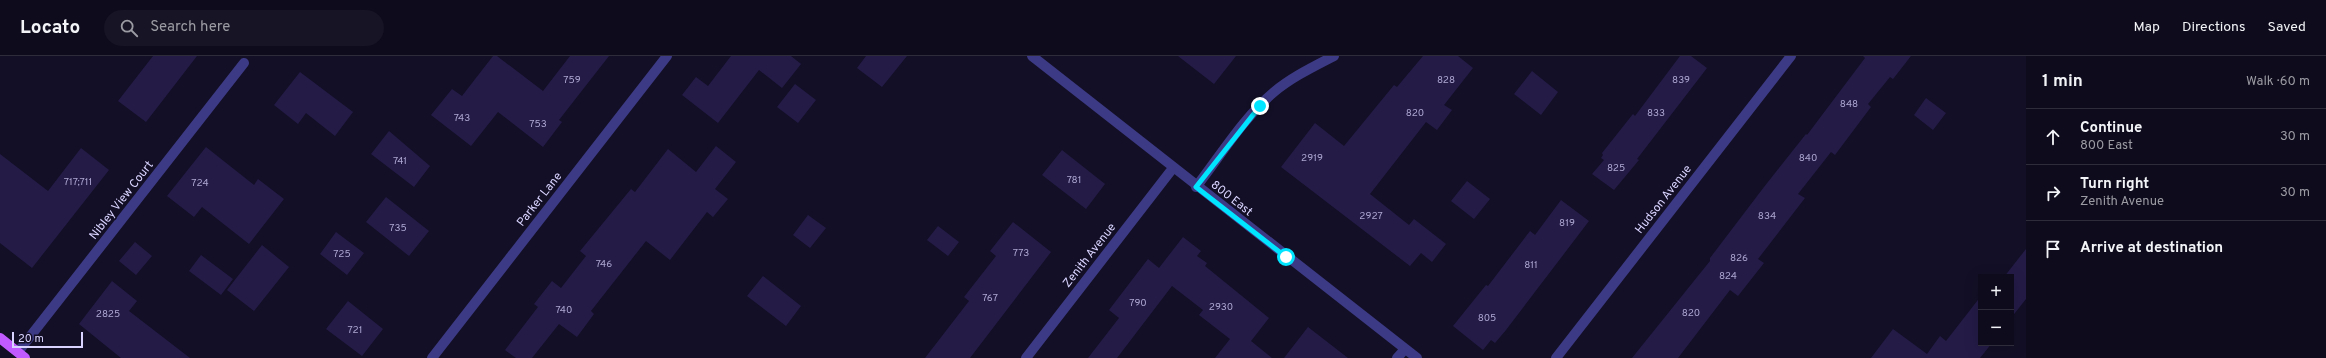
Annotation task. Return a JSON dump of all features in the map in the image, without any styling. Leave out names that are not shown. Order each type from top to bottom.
[{"type":"main road","points":[[0,338],[22,355]]},
{"type":"street","name":"Parker Lane","points":[[432,358],[667,56]]},
{"type":"street","name":"800 East","points":[[1032,56],[1196,187],[1417,358]]},
{"type":"street","points":[[1196,187],[1254,112],[1274,93],[1294,77],[1334,56]]},
{"type":"street","name":"Hudson Avenue","points":[[1556,358],[1791,56]]},
{"type":"street","name":"Nibley View Court","points":[[22,355],[244,63]]},
{"type":"street","name":"Zenith Avenue","points":[[1026,358],[1173,168]]},
{"type":"street","points":[[1397,358],[1404,349]]},
{"type":"building","points":[[153,56],[197,56],[146,122],[118,101]]},
{"type":"building","points":[[493,56],[497,56],[543,91],[570,56],[609,56],[559,120],[562,122],[543,147],[498,112],[471,146],[431,115],[452,89],[462,96]]},
{"type":"building","points":[[731,56],[791,56],[801,64],[782,88],[759,70],[718,123],[682,95],[696,77],[708,86]]},
{"type":"building","points":[[866,56],[907,56],[882,87],[857,68]]},
{"type":"building","points":[[1178,56],[1236,56],[1214,84]]},
{"type":"building","points":[[1423,56],[1458,56],[1473,68],[1444,105],[1452,110],[1437,130],[1426,122],[1370,194],[1409,225],[1414,219],[1446,244],[1432,262],[1421,253],[1410,266],[1281,167],[1315,123],[1344,146],[1394,85],[1397,87]]},
{"type":"building","points":[[1680,56],[1691,56],[1707,68],[1637,159],[1639,160],[1614,190],[1592,174],[1604,160],[1601,158],[1603,155],[1602,153],[1633,114],[1635,116]]},
{"type":"building","points":[[1863,56],[1911,56],[1893,79],[1890,77],[1868,104],[1871,107],[1835,155],[1831,152],[1798,194],[1805,198],[1758,259],[1764,263],[1738,296],[1730,290],[1678,358],[1632,358],[1710,261],[1710,258],[1764,187],[1806,134],[1807,135],[1865,58]]},
{"type":"building","points":[[1532,71],[1558,92],[1541,115],[1514,94]]},
{"type":"building","points":[[300,72],[353,112],[335,136],[306,113],[298,124],[274,105]]},
{"type":"building","points":[[795,84],[816,100],[798,123],[777,107]]},
{"type":"building","points":[[1926,98],[1946,113],[1933,130],[1914,115]]},
{"type":"building","points":[[389,131],[430,166],[414,187],[371,154]]},
{"type":"building","points":[[716,146],[736,162],[715,189],[728,199],[713,217],[707,212],[670,260],[646,241],[591,311],[594,314],[577,337],[559,324],[532,358],[516,358],[505,350],[538,307],[534,304],[552,281],[561,288],[586,256],[580,251],[631,189],[635,192],[668,149],[696,172]]},
{"type":"building","points":[[206,147],[254,185],[258,179],[284,199],[249,244],[202,207],[194,217],[167,196]]},
{"type":"building","points":[[81,148],[109,170],[32,268],[0,243],[0,154],[48,191]]},
{"type":"building","points":[[1062,150],[1105,184],[1086,209],[1042,175]]},
{"type":"building","points":[[1467,181],[1490,199],[1474,219],[1451,201]]},
{"type":"building","points":[[386,197],[429,231],[409,256],[366,222]]},
{"type":"building","points":[[1561,200],[1589,221],[1506,330],[1495,343],[1491,340],[1483,350],[1453,326],[1486,285],[1488,286],[1530,231],[1535,235]]},
{"type":"building","points":[[808,215],[826,228],[810,248],[793,235]]},
{"type":"building","points":[[1013,222],[1051,252],[970,358],[925,358],[969,301],[964,297],[996,256],[990,251]]},
{"type":"building","points":[[938,226],[959,242],[948,256],[927,240]]},
{"type":"building","points":[[336,232],[364,253],[347,275],[320,254]]},
{"type":"building","points":[[1183,237],[1201,251],[1197,256],[1207,263],[1205,266],[1269,318],[1251,341],[1272,358],[1215,358],[1230,339],[1199,315],[1203,310],[1172,286],[1117,358],[1088,358],[1119,318],[1109,310],[1148,259],[1159,268]]},
{"type":"building","points":[[135,242],[152,256],[136,275],[119,261]]},
{"type":"building","points":[[262,245],[289,267],[254,311],[227,290]]},
{"type":"building","points":[[2026,249],[2026,299],[2014,314],[2014,274],[2006,274]]},
{"type":"building","points":[[201,255],[233,279],[221,295],[189,271]]},
{"type":"building","points":[[763,276],[801,306],[786,326],[747,296]]},
{"type":"building","points":[[112,281],[137,301],[129,311],[190,358],[121,358],[79,324]]},
{"type":"building","points":[[1978,300],[1978,346],[1990,346],[1980,358],[1871,358],[1893,329],[1927,354],[1940,336],[1946,341]]},
{"type":"building","points":[[348,301],[383,329],[362,356],[326,329]]},
{"type":"building","points":[[1308,327],[1348,358],[1284,358]]},
{"type":"route","points":[[1260,106],[1196,187],[1286,257]]}]
